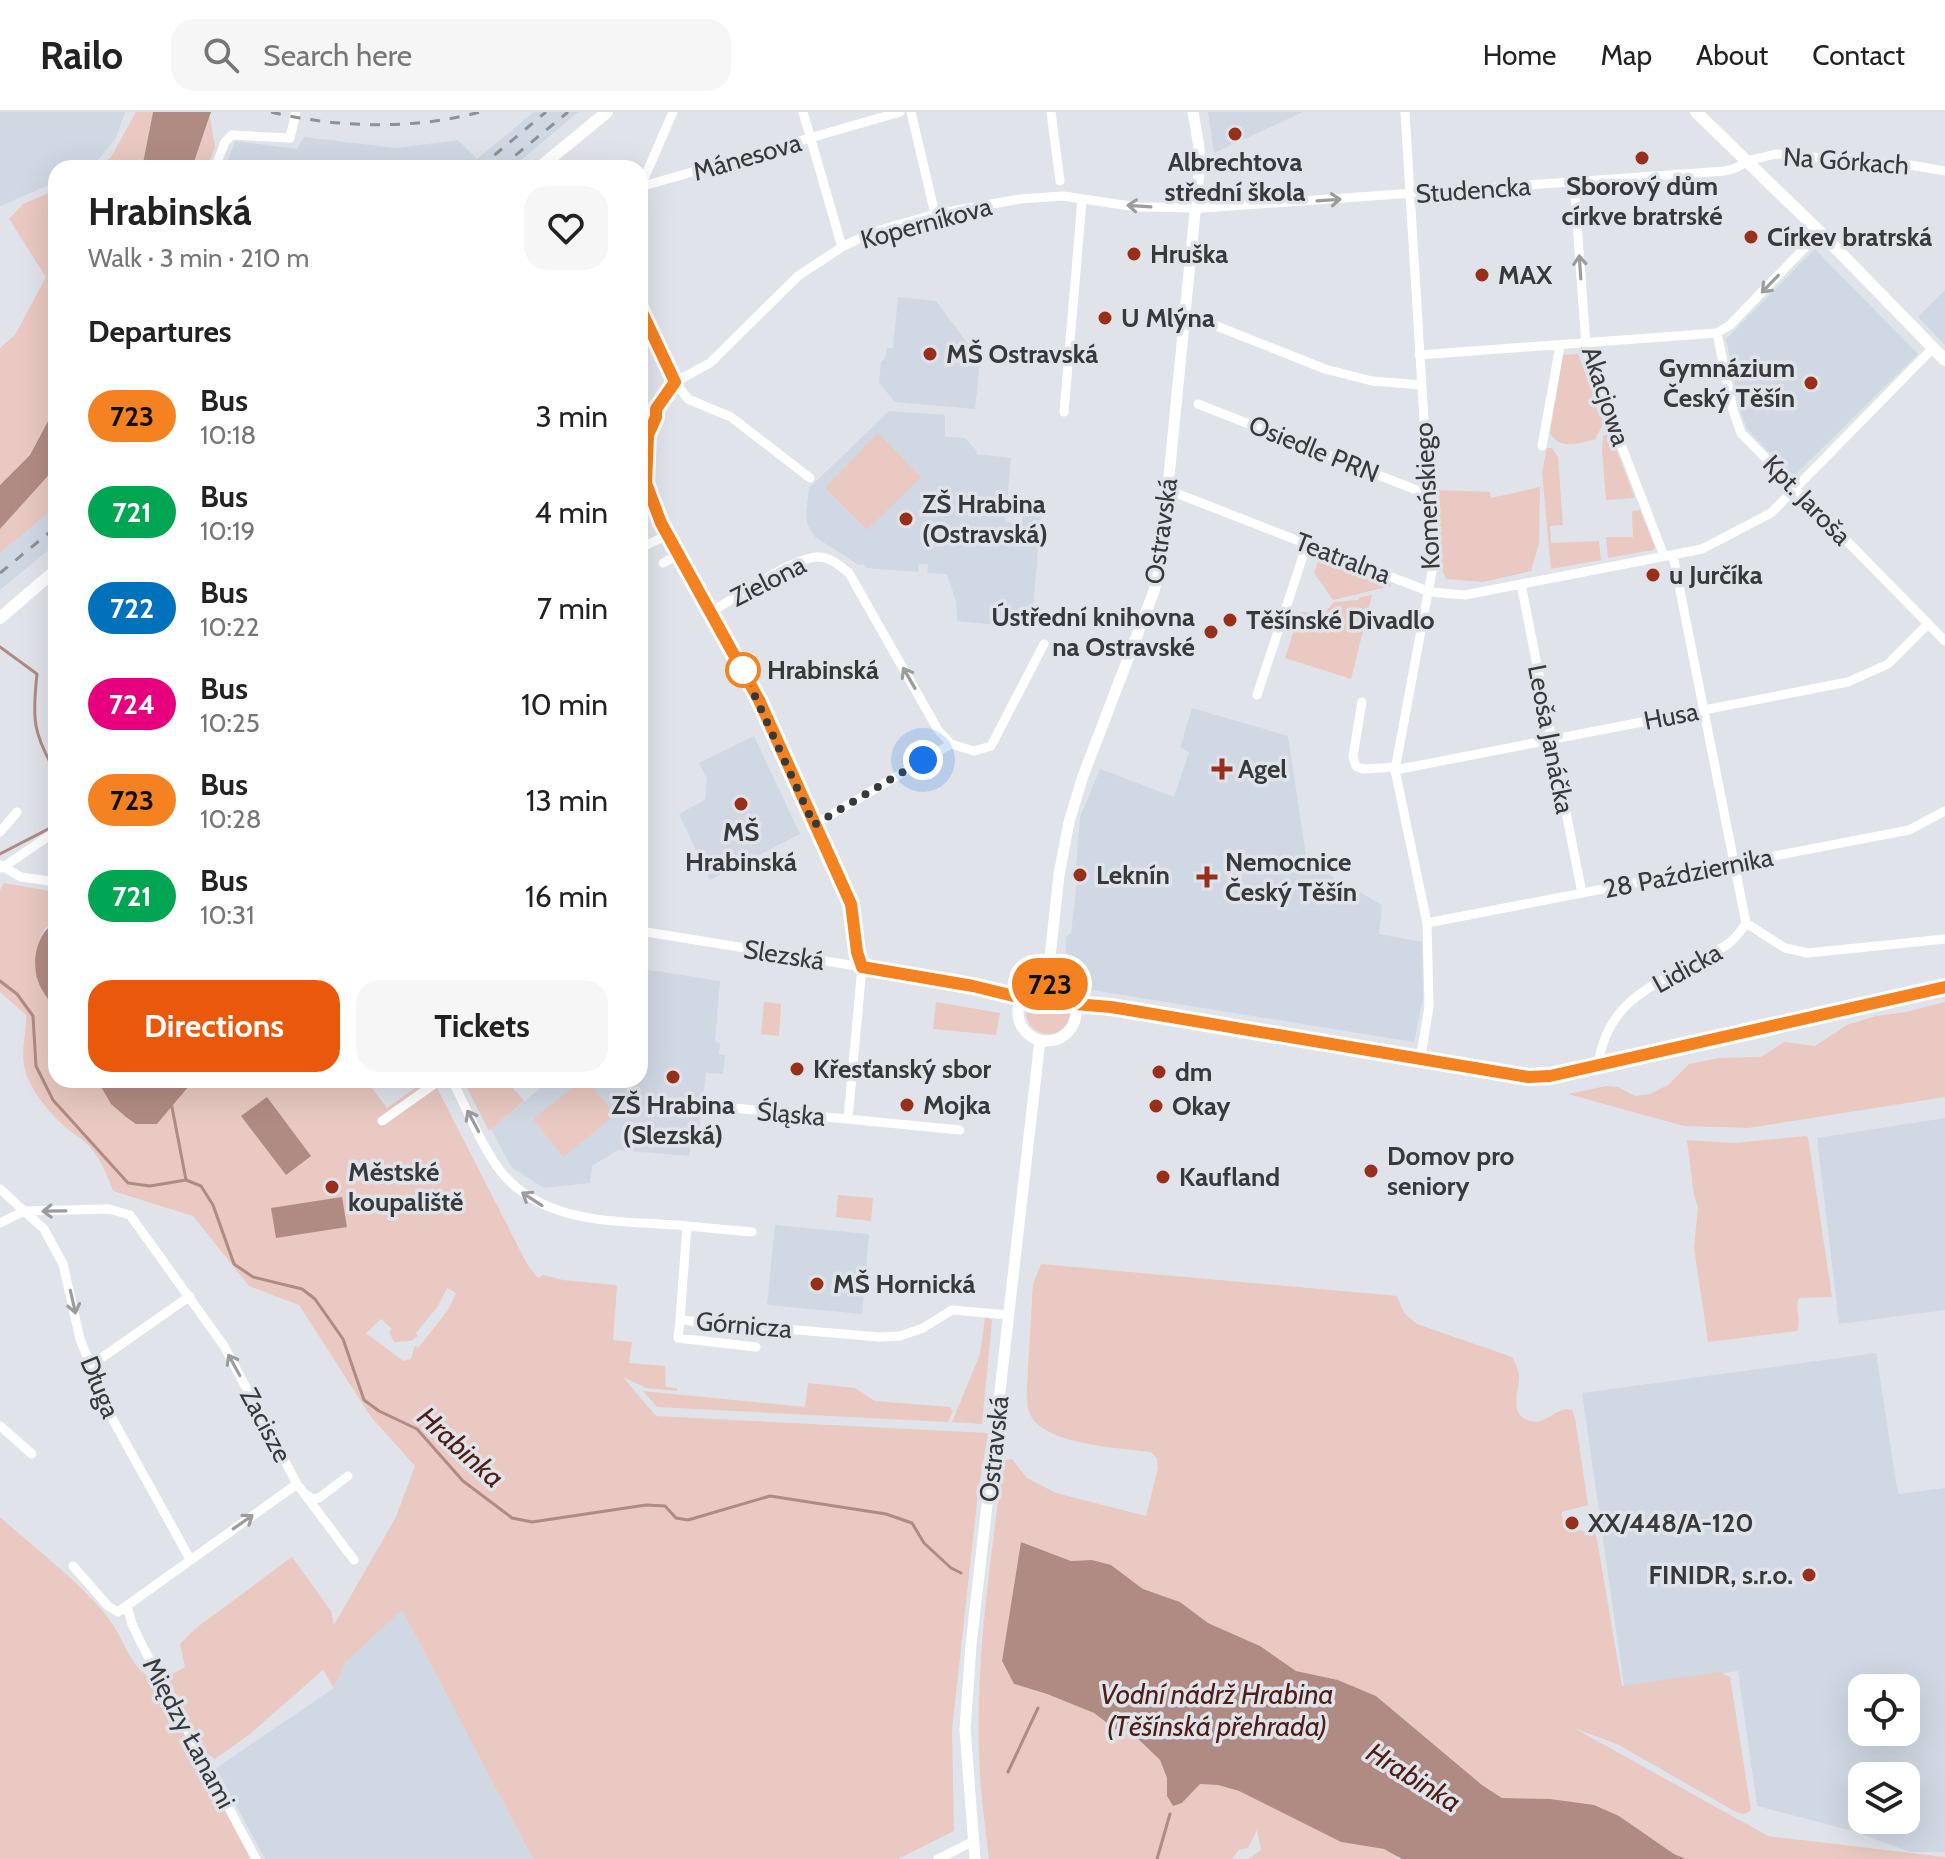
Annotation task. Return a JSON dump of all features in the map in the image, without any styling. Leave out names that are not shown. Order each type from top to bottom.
[{"type":"main road","points":[[549,160],[607,112]]},
{"type":"main road","points":[[1696,112],[1820,232],[1945,360]]},
{"type":"main road","points":[[0,618],[48,577]]},
{"type":"street","points":[[218,160],[225,142],[232,135],[290,138],[296,112]]},
{"type":"street","points":[[648,170],[673,112]]},
{"type":"street","points":[[803,112],[842,247]]},
{"type":"street","name":"Mánesova","points":[[648,186],[900,112]]},
{"type":"street","points":[[911,112],[935,214]]},
{"type":"street","points":[[1051,112],[1060,181]]},
{"type":"street","name":"Ostravská","points":[[1047,984],[1059,875],[1069,822],[1083,776],[1154,591],[1163,543],[1195,208],[1199,147],[1193,112]]},
{"type":"street","name":"Komeńskiego","points":[[1405,112],[1433,566],[1396,768],[1427,923],[1429,1007],[1420,1061]]},
{"type":"street","name":"Na Górkach","points":[[1747,161],[1776,154],[1910,165],[1945,171]]},
{"type":"street","name":"Studencka","points":[[1195,208],[1725,171],[1747,161]]},
{"type":"street","name":"Akacjowa","points":[[1574,182],[1586,345],[1593,372],[1669,556],[1704,710],[1746,923]]},
{"type":"street","name":"Koperníkova","points":[[675,382],[710,363],[798,276],[870,233],[935,214],[1020,199],[1063,196],[1137,207],[1195,208]]},
{"type":"street","points":[[1064,412],[1082,200]]},
{"type":"street","points":[[1419,355],[1717,333],[1730,325],[1820,232]]},
{"type":"street","points":[[1204,321],[1325,369],[1372,381],[1422,385]]},
{"type":"street","points":[[648,325],[675,382],[688,399],[731,417],[810,478]]},
{"type":"street","name":"Kpt. Jaroša","points":[[1717,333],[1733,410],[1741,433],[1945,641]]},
{"type":"street","points":[[1542,446],[1560,346]]},
{"type":"street","points":[[1795,488],[1933,348]]},
{"type":"street","points":[[648,418],[675,382]]},
{"type":"street","name":"Osiedle PRN","points":[[1198,404],[1429,495]]},
{"type":"street","points":[[648,435],[656,409]]},
{"type":"street","points":[[648,488],[678,555],[759,700],[814,825],[951,744],[974,751],[991,746],[1044,644]]},
{"type":"street","name":"Teatralna","points":[[1168,490],[1430,592],[1465,595],[1702,549],[1771,513],[1795,488]]},
{"type":"street","points":[[648,544],[668,535]]},
{"type":"street","points":[[1257,695],[1307,544]]},
{"type":"street","points":[[663,563],[678,555]]},
{"type":"street","name":"Zielona","points":[[711,612],[794,564],[820,557],[834,561],[849,573],[938,730],[951,744]]},
{"type":"street","name":"Leoša Janáčka","points":[[1521,584],[1582,893]]},
{"type":"street","name":"Husa","points":[[1362,702],[1353,756],[1356,766],[1363,769],[1396,768],[1848,682],[1888,664],[1928,624]]},
{"type":"street","points":[[962,748],[962,759]]},
{"type":"street","points":[[985,748],[988,762]]},
{"type":"street","name":"28 Października","points":[[1427,923],[1909,830],[1945,811]]},
{"type":"street","points":[[0,832],[17,812]]},
{"type":"street","name":"Śląska","points":[[814,825],[851,904],[862,967],[848,1119]]},
{"type":"street","points":[[1,867],[48,836]]},
{"type":"street","points":[[1,867],[21,877],[48,881]]},
{"type":"street","name":"Lidicka","points":[[1598,1065],[1601,1042],[1615,1014],[1647,989],[1735,941],[1746,923],[1785,948],[1808,953],[1945,939]]},
{"type":"street","name":"Slezská","points":[[648,932],[973,986],[1022,998]]},
{"type":"street","points":[[1047,984],[1063,988],[1075,1004],[1075,1018],[1069,1031],[1058,1039],[1040,1040],[1028,1034],[1021,1023],[1019,1010],[1022,998],[1033,987],[1047,984]]},
{"type":"street","points":[[1075,1004],[1111,1007],[1528,1077],[1550,1076],[1945,987]]},
{"type":"street","name":"Ostravská","points":[[975,1859],[965,1729],[969,1673],[1040,1040]]},
{"type":"street","points":[[382,1121],[429,1088]]},
{"type":"street","points":[[456,1088],[494,1161],[528,1198],[547,1208],[582,1217],[752,1232]]},
{"type":"street","name":"Śląska","points":[[734,1108],[960,1130]]},
{"type":"street","name":"Długa","points":[[0,1189],[44,1229],[63,1264],[80,1339],[113,1420],[190,1559]]},
{"type":"street","name":"Zacisze","points":[[24,1211],[109,1209],[130,1215],[224,1346],[297,1484],[190,1559]]},
{"type":"street","points":[[0,1223],[24,1211]]},
{"type":"street","name":"Górnicza","points":[[687,1226],[680,1320],[879,1337],[900,1336],[923,1328],[952,1310],[1009,1315]]},
{"type":"street","points":[[90,1366],[190,1296]]},
{"type":"street","points":[[680,1320],[678,1338],[756,1347]]},
{"type":"street","points":[[0,1426],[32,1454]]},
{"type":"street","points":[[304,1493],[313,1499],[319,1498],[348,1476]]},
{"type":"street","points":[[297,1484],[354,1560]]},
{"type":"street","points":[[73,1566],[112,1610],[118,1612],[190,1559]]},
{"type":"street","name":"Między Łanami","points":[[127,1606],[137,1635],[256,1859]]},
{"type":"street","points":[[938,1859],[972,1842]]},
{"type":"shaded area","points":[[0,112],[125,112],[116,138],[98,160],[48,160],[48,185],[0,206]]},
{"type":"shaded area","points":[[136,112],[153,112],[144,160],[107,160]]},
{"type":"shaded area","points":[[534,112],[580,112],[521,160],[228,160],[235,141],[297,149],[304,137],[396,148],[458,140],[477,159]]},
{"type":"shaded area","name":"Albrechtova střední škola","points":[[1208,112],[1303,112],[1214,153]]},
{"type":"shaded area","points":[[210,117],[215,147],[210,160],[195,160]]},
{"type":"shaded area","points":[[48,193],[48,421],[30,455],[0,485],[0,348],[15,335],[46,277],[9,219],[23,204]]},
{"type":"shaded area","name":"Gymnázium Český Těšín","points":[[1815,249],[1918,354],[1793,477],[1747,429],[1726,339]]},
{"type":"shaded area","points":[[1945,290],[1945,345],[1918,317]]},
{"type":"shaded area","name":"MŠ Ostravská","points":[[898,297],[936,301],[980,360],[975,409],[895,402],[879,383],[881,362],[885,359],[887,348],[893,348]]},
{"type":"shaded area","points":[[1578,354],[1605,421],[1595,439],[1564,444],[1550,433],[1563,355]]},
{"type":"shaded area","name":"ZŠ Hrabina (Ostravská)","points":[[889,411],[945,415],[945,437],[965,438],[977,454],[1011,458],[1005,522],[1022,524],[1023,515],[1041,516],[1032,620],[1017,627],[957,621],[956,601],[947,574],[927,573],[928,564],[919,564],[918,572],[866,568],[815,537],[807,524],[809,488]]},
{"type":"shaded area","points":[[878,433],[921,477],[867,530],[825,488]]},
{"type":"shaded area","points":[[1610,433],[1635,498],[1606,500],[1602,450],[1603,436]]},
{"type":"shaded area","points":[[1547,448],[1552,448],[1558,457],[1563,525],[1550,526],[1551,543],[1599,541],[1601,560],[1551,569],[1542,472]]},
{"type":"shaded area","points":[[48,476],[48,514],[0,553],[0,529]]},
{"type":"shaded area","points":[[1540,487],[1539,544],[1531,571],[1483,582],[1446,579],[1442,569],[1436,490],[1490,492],[1491,498]]},
{"type":"shaded area","points":[[1640,510],[1655,547],[1653,550],[1608,558],[1606,537],[1633,537],[1632,511]]},
{"type":"shaded area","points":[[48,514],[48,551],[0,590],[0,553]]},
{"type":"shaded area","points":[[1325,556],[1390,582],[1391,586],[1333,600],[1314,573],[1319,559]]},
{"type":"shaded area","points":[[1372,595],[1351,679],[1285,658],[1300,612],[1324,613],[1334,602]]},
{"type":"shaded area","name":"Nemocnice Český Těšín","points":[[1192,708],[1288,736],[1307,862],[1382,905],[1379,934],[1422,942],[1423,999],[1414,1042],[1079,988],[1065,975],[1066,937],[1071,933],[1077,882],[1081,882],[1082,868],[1076,867],[1080,817],[1100,769],[1174,797],[1189,752],[1180,748]]},
{"type":"shaded area","name":"MŠ Hrabinská","points":[[754,736],[800,834],[710,880],[679,814],[705,800],[707,779],[699,763]]},
{"type":"shaded area","points":[[4,883],[48,891],[48,926],[39,941],[36,971],[38,983],[48,998],[48,1088],[102,1088],[111,1104],[166,1113],[187,1088],[372,1088],[387,1108],[415,1088],[437,1088],[527,1264],[538,1278],[543,1275],[617,1287],[613,1340],[632,1342],[629,1363],[665,1366],[666,1387],[677,1388],[677,1391],[646,1388],[623,1377],[656,1416],[988,1433],[978,1493],[952,1730],[954,1831],[898,1859],[533,1859],[402,1610],[346,1662],[334,1688],[323,1670],[250,1734],[215,1759],[202,1750],[167,1677],[185,1667],[180,1644],[196,1628],[292,1557],[331,1611],[334,1625],[396,1517],[415,1466],[371,1417],[299,1305],[249,1286],[193,1216],[113,1191],[94,1153],[49,1110],[30,1083],[23,1052],[26,1015],[0,992],[0,890]],"holes":[[[447,1288],[456,1293],[448,1310],[418,1348],[415,1345],[411,1359],[403,1361],[366,1333],[381,1319],[392,1329],[389,1332],[394,1342],[411,1341],[418,1336],[416,1333],[438,1306]]]},
{"type":"shaded area","name":"ZŠ Hrabina (Slezská)","points":[[648,970],[720,981],[715,1042],[720,1043],[719,1054],[725,1055],[723,1074],[706,1073],[698,1139],[692,1139],[689,1156],[618,1150],[592,1166],[590,1183],[544,1188],[511,1167],[491,1129],[540,1088],[648,1088]]},
{"type":"shaded area","points":[[1048,990],[1063,997],[1070,1012],[1063,1027],[1048,1034],[1033,1027],[1026,1012],[1033,997]]},
{"type":"shaded area","points":[[764,1002],[781,1004],[779,1036],[761,1034]]},
{"type":"shaded area","points":[[936,1002],[1000,1013],[996,1035],[933,1029]]},
{"type":"shaded area","points":[[1945,1002],[1945,1097],[1748,1128],[1684,1126],[1568,1094],[1606,1086],[1618,1087],[1635,1096],[1650,1094],[1668,1085],[1689,1064],[1719,1058],[1761,1057],[1784,1042],[1815,1046],[1847,1025]]},
{"type":"shaded area","points":[[467,1088],[513,1088],[524,1101],[489,1131]]},
{"type":"shaded area","points":[[572,1088],[593,1088],[615,1115],[563,1157],[533,1119]]},
{"type":"shaded area","points":[[1945,1118],[1945,1310],[1839,1324],[1817,1138]]},
{"type":"shaded area","points":[[1806,1136],[1832,1297],[1799,1298],[1797,1331],[1708,1342],[1694,1248],[1698,1207],[1687,1140],[1735,1143]]},
{"type":"shaded area","points":[[838,1195],[873,1198],[871,1221],[836,1217]]},
{"type":"shaded area","name":"MŠ Hornická","points":[[775,1225],[869,1234],[862,1314],[767,1305]]},
{"type":"shaded area","points":[[1041,1264],[1397,1296],[1404,1313],[1417,1324],[1512,1357],[1519,1375],[1517,1408],[1523,1418],[1541,1421],[1566,1409],[1572,1410],[1575,1418],[1588,1505],[1562,1512],[1563,1518],[1573,1528],[1596,1534],[1622,1686],[1720,1672],[1730,1677],[1751,1810],[1745,1814],[1736,1812],[1619,1745],[1574,1728],[1768,1836],[1945,1859],[1686,1859],[1619,1816],[1550,1799],[1502,1798],[1482,1785],[1376,1696],[1338,1680],[1296,1671],[1260,1646],[1208,1623],[1180,1602],[1143,1589],[1111,1565],[1092,1560],[1071,1561],[1022,1542],[1002,1661],[1014,1684],[1094,1713],[1115,1729],[1131,1732],[1160,1760],[1167,1778],[1167,1796],[1182,1803],[1200,1784],[1218,1785],[1239,1791],[1341,1842],[1384,1849],[1397,1855],[1398,1859],[1248,1859],[1261,1850],[1257,1830],[1248,1848],[1239,1850],[1232,1859],[989,1859],[979,1763],[980,1676],[1003,1460],[1012,1459],[1027,1478],[1056,1493],[1146,1516],[1158,1468],[1157,1459],[1151,1452],[1068,1439],[1040,1426],[1031,1416],[1027,1385],[1033,1284]]},
{"type":"shaded area","points":[[985,1317],[992,1320],[982,1424],[952,1422],[980,1354]]},
{"type":"shaded area","points":[[1876,1353],[1898,1494],[1945,1488],[1945,1852],[1910,1852],[1861,1834],[1920,1834],[1920,1762],[1848,1762],[1848,1830],[1757,1806],[1738,1671],[1624,1686],[1582,1393]]},
{"type":"shaded area","points":[[808,1383],[855,1388],[875,1401],[950,1407],[953,1411],[948,1422],[657,1407],[643,1391],[805,1407]]},
{"type":"shaded area","points":[[0,1517],[86,1593],[109,1619],[141,1671],[162,1686],[252,1859],[0,1859]]},
{"type":"shaded area","points":[[402,1610],[533,1859],[265,1859],[216,1768],[334,1688],[346,1662]]},
{"type":"water","points":[[153,112],[211,112],[195,160],[144,160]]},
{"type":"water","points":[[48,421],[48,476],[0,529],[0,485],[30,455]]},
{"type":"water","points":[[48,928],[48,999],[39,985],[35,965],[37,948]]},
{"type":"water","points":[[102,1088],[187,1088],[157,1124],[136,1124],[111,1104]]},
{"type":"water","points":[[267,1097],[311,1156],[286,1175],[241,1116]]},
{"type":"water","points":[[342,1197],[347,1227],[276,1238],[271,1208]]},
{"type":"water","name":"Vodní nádrž Hrabina (Těšínská přehrada)","points":[[1021,1542],[1071,1561],[1092,1560],[1111,1565],[1143,1589],[1180,1602],[1208,1623],[1260,1646],[1296,1671],[1338,1680],[1376,1696],[1482,1785],[1502,1798],[1550,1799],[1594,1805],[1619,1816],[1686,1859],[1402,1859],[1384,1849],[1341,1842],[1239,1791],[1218,1785],[1200,1784],[1182,1803],[1173,1806],[1167,1796],[1167,1778],[1160,1760],[1131,1732],[1115,1729],[1094,1713],[1014,1684],[1002,1661]]},
{"type":"waterway","name":"Hrabinka","points":[[0,647],[37,674],[36,726],[48,757]]},
{"type":"waterway","name":"Hrabinka","points":[[0,854],[48,829]]},
{"type":"waterway","name":"Hrabinka","points":[[0,981],[17,994],[33,1016],[36,1066],[53,1100],[128,1183],[150,1186],[186,1180],[201,1186],[213,1205],[234,1264],[253,1277],[302,1289],[315,1299],[343,1339],[364,1400],[379,1411],[417,1429],[463,1481],[512,1518],[532,1522],[646,1505],[665,1506],[676,1518],[688,1520],[770,1496],[886,1514],[912,1523],[924,1543],[951,1568],[961,1573]]},
{"type":"waterway","points":[[171,1102],[186,1180]]},
{"type":"waterway","points":[[1008,1772],[1038,1708]]},
{"type":"waterway","points":[[1157,1859],[1170,1814]]},
{"type":"railway","points":[[271,112],[322,121],[376,125],[428,122],[480,112]]},
{"type":"railway","points":[[489,160],[546,112]]},
{"type":"railway","points":[[510,160],[568,112]]},
{"type":"railway","points":[[0,573],[48,534]]},
{"type":"bus line","name":"723","points":[[648,325],[675,382],[656,409],[648,435]]},
{"type":"bus line","name":"723","points":[[648,488],[661,523],[759,700],[851,904],[862,967],[973,986],[1022,998],[1033,987],[1051,984],[1066,990],[1075,1004],[1111,1007],[1528,1077],[1550,1076],[1945,987]]},
{"type":"place","name":"Albrechtova střední škola","points":[[1235,134]]},
{"type":"place","name":"Sborový dům církve bratrské","points":[[1642,158]]},
{"type":"place","name":"Církev bratrská","points":[[1751,237]]},
{"type":"place","name":"Hruška","points":[[1134,254]]},
{"type":"place","name":"MAX","points":[[1482,275]]},
{"type":"place","name":"U Mlýna","points":[[1105,318]]},
{"type":"place","name":"MŠ Ostravská","points":[[930,354]]},
{"type":"place","name":"Gymnázium Český Těšín","points":[[1811,383]]},
{"type":"place","name":"ZŠ Hrabina (Ostravská)","points":[[906,519]]},
{"type":"place","name":"u Jurčíka","points":[[1653,575]]},
{"type":"place","name":"Těšínské Divadlo","points":[[1230,620]]},
{"type":"place","name":"Ústřední knihovna na Ostravské","points":[[1211,632]]},
{"type":"place","name":"Hrabinská","points":[[743,670]]},
{"type":"place","name":"Agel","points":[[1222,769]]},
{"type":"place","name":"MŠ Hrabinská","points":[[741,804]]},
{"type":"place","name":"Leknín","points":[[1080,875]]},
{"type":"place","name":"Nemocnice Český Těšín","points":[[1207,877]]},
{"type":"place","name":"Křesťanský sbor","points":[[797,1069]]},
{"type":"place","name":"dm","points":[[1159,1072]]},
{"type":"place","name":"ZŠ Hrabina (Slezská)","points":[[673,1077]]},
{"type":"place","name":"Mojka","points":[[907,1105]]},
{"type":"place","name":"Okay","points":[[1156,1106]]},
{"type":"place","name":"Domov pro seniory","points":[[1371,1171]]},
{"type":"place","name":"Kaufland","points":[[1163,1177]]},
{"type":"place","name":"Městské koupaliště","points":[[332,1187]]},
{"type":"place","name":"MŠ Hornická","points":[[817,1284]]},
{"type":"place","name":"XX/448/A-120","points":[[1572,1523]]},
{"type":"place","name":"FINIDR, s.r.o.","points":[[1809,1575]]},
{"type":"route","points":[[743,670],[814,825],[923,760]]}]
